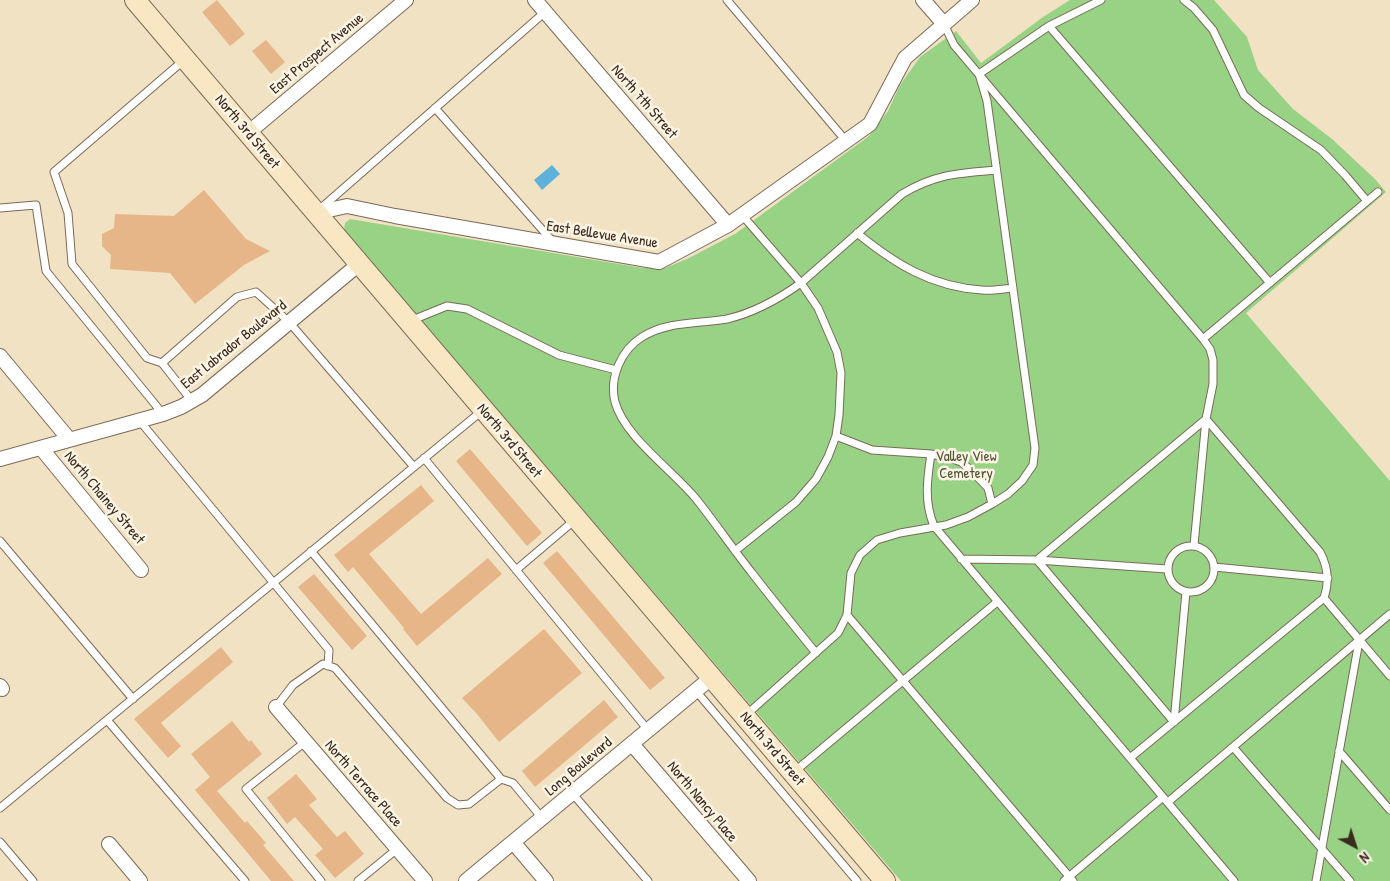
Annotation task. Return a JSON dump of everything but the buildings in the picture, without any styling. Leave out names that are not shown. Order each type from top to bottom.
[{"type":"main road","name":"North 3rd Street","points":[[134,0],[885,881]]},
{"type":"street","name":"East Prospect Avenue","points":[[248,133],[406,0]]},
{"type":"street","name":"North 7th Street","points":[[535,0],[728,225]]},
{"type":"street","points":[[923,0],[944,24]]},
{"type":"street","name":"East Bellevue Avenue","points":[[315,213],[347,206],[659,262],[728,225],[870,124],[905,58],[972,0]]},
{"type":"street","name":"East Labrador Boulevard","points":[[0,458],[41,448],[68,438],[163,414],[192,400],[202,394],[359,264]]},
{"type":"street","name":"North Chainey Street","points":[[0,356],[68,438]]},
{"type":"street","name":"North Chainey Street","points":[[41,448],[141,570]]},
{"type":"street","name":"Long Boulevard","points":[[466,881],[712,678]]},
{"type":"street","name":"North Terrace Place","points":[[276,707],[425,881]]},
{"type":"street","name":"North Nancy Place","points":[[632,744],[748,881]]},
{"type":"street","points":[[513,842],[546,881]]},
{"type":"street","points":[[109,844],[140,881]]},
{"type":"lane","points":[[727,0],[846,141]]},
{"type":"lane","points":[[979,74],[1049,26],[1102,0]]},
{"type":"lane","points":[[1184,0],[1194,8],[1213,30],[1244,95],[1321,150],[1367,201]]},
{"type":"lane","points":[[315,213],[545,12]]},
{"type":"lane","points":[[944,24],[954,45],[1210,349],[1213,360],[1213,384],[1206,419],[1194,545]]},
{"type":"lane","points":[[1049,26],[1270,283]]},
{"type":"lane","points":[[185,59],[54,172],[68,213],[72,264],[147,358],[162,363],[192,400]]},
{"type":"lane","points":[[744,716],[838,633],[847,615],[851,573],[860,555],[877,540],[900,533],[946,525],[968,517],[1008,494],[1022,481],[1032,466],[1035,448],[987,101],[979,74]]},
{"type":"lane","points":[[435,108],[555,244]]},
{"type":"lane","points":[[816,653],[696,499],[635,436],[623,420],[612,389],[616,370],[630,347],[658,328],[729,318],[758,308],[785,294],[801,283],[902,194],[920,182],[939,177],[996,170]]},
{"type":"lane","points":[[1203,339],[1378,192]]},
{"type":"lane","points":[[0,208],[36,205],[46,271],[163,414]]},
{"type":"lane","points":[[736,551],[796,502],[816,479],[828,457],[836,436],[841,373],[837,352],[818,308],[801,283],[742,215]]},
{"type":"lane","points":[[857,233],[898,264],[938,282],[960,288],[983,291],[1012,288]]},
{"type":"lane","points":[[162,363],[237,297],[256,292],[290,322],[414,467]]},
{"type":"lane","points":[[408,322],[423,314],[447,306],[467,309],[559,355],[616,370]]},
{"type":"lane","points":[[0,808],[483,410]]},
{"type":"lane","points":[[1037,560],[1206,419]]},
{"type":"lane","points":[[1130,758],[1324,598],[1327,589],[1326,564],[1320,552],[1206,419]]},
{"type":"lane","points":[[139,420],[329,650],[328,666]]},
{"type":"lane","points":[[836,436],[872,450],[930,454],[961,462],[988,488],[992,504]]},
{"type":"lane","points":[[930,454],[926,496],[934,526],[1234,881]]},
{"type":"lane","points":[[424,458],[648,730]]},
{"type":"lane","points":[[516,570],[576,519]]},
{"type":"lane","points":[[0,541],[133,699]]},
{"type":"lane","points":[[1194,545],[1204,549],[1209,554],[1214,567],[1214,574],[1201,590],[1186,592],[1172,584],[1167,569],[1172,555],[1177,550],[1183,546],[1194,545]]},
{"type":"lane","points":[[311,551],[501,779],[513,783],[542,818]]},
{"type":"lane","points":[[961,558],[1037,560],[1167,569]]},
{"type":"lane","points":[[1037,560],[1174,722]]},
{"type":"lane","points":[[1214,567],[1328,578]]},
{"type":"lane","points":[[1174,722],[1186,592]]},
{"type":"lane","points":[[1324,598],[1390,676]]},
{"type":"lane","points":[[793,773],[997,602]]},
{"type":"lane","points":[[847,615],[1069,879],[1233,747],[1390,614]]},
{"type":"lane","points":[[1316,881],[1360,641]]},
{"type":"lane","points":[[276,707],[293,685],[322,664],[335,668],[447,798],[458,805],[469,804],[501,779]]},
{"type":"lane","points":[[696,691],[857,881]]},
{"type":"lane","points":[[108,720],[245,881]]},
{"type":"lane","points":[[305,742],[246,789],[321,881]]},
{"type":"lane","points":[[1233,747],[1350,881]]},
{"type":"lane","points":[[1339,751],[1390,810]]},
{"type":"lane","points":[[572,793],[648,881]]},
{"type":"lane","points":[[0,842],[33,881]]},
{"type":"lane","points":[[358,881],[397,849]]},
{"type":"green space","name":"Valley View Cemetery","points":[[1070,0],[1214,0],[1247,37],[1258,70],[1293,109],[1332,139],[1375,179],[1386,192],[1246,313],[1390,481],[1390,881],[901,881],[344,230],[345,223],[350,219],[643,268],[665,268],[735,234],[869,136],[888,111],[900,85],[920,57],[956,31],[981,63],[1043,17]]},
{"type":"water","points":[[552,165],[560,174],[542,190],[534,180]]}]
